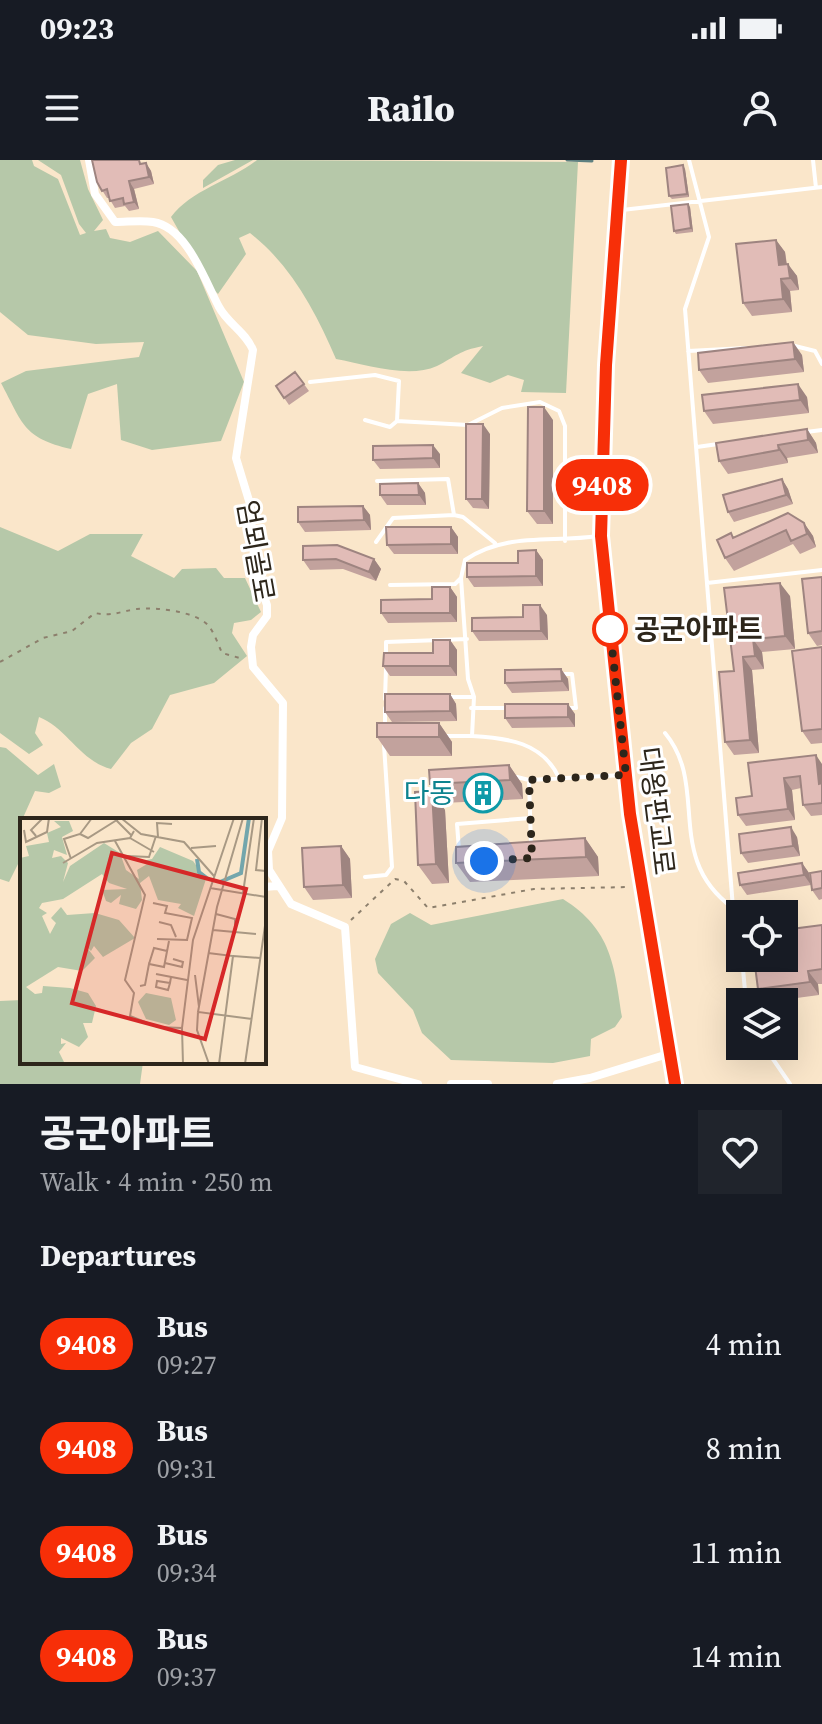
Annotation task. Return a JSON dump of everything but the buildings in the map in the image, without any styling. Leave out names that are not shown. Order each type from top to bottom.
[{"type":"main road","name":"대왕판교로","points":[[621,160],[604,391],[601,536],[641,887],[675,1084]]},
{"type":"street","name":"엄뫼골로","points":[[89,160],[95,194],[115,222],[153,222],[166,226],[192,253],[208,280],[218,306],[227,319],[247,335],[253,350],[236,458],[250,504],[255,571],[267,605],[267,616],[253,635],[252,659]]},
{"type":"street","points":[[252,659],[253,667],[283,703],[282,818],[268,851],[269,870],[291,904],[345,927],[355,1067],[418,1084]]},
{"type":"street","points":[[266,887],[277,886]]},
{"type":"street","points":[[557,1084],[590,1078],[668,1054]]},
{"type":"street","points":[[451,1084],[488,1084]]},
{"type":"lane","points":[[689,160],[709,237],[685,309],[732,900]]},
{"type":"lane","points":[[616,211],[819,188],[813,160]]},
{"type":"lane","points":[[784,346],[806,346],[815,351],[822,364]]},
{"type":"lane","points":[[688,351],[752,347]]},
{"type":"lane","points":[[310,382],[375,375],[399,381],[397,421]]},
{"type":"lane","points":[[365,420],[390,427],[397,421],[468,425],[502,408],[540,402],[559,411],[565,426],[565,541]]},
{"type":"lane","points":[[791,434],[822,430]]},
{"type":"lane","points":[[697,447],[729,443]]},
{"type":"lane","points":[[377,481],[448,479],[454,515]]},
{"type":"lane","points":[[376,542],[393,518],[454,515],[463,517],[497,544]]},
{"type":"lane","points":[[472,736],[471,708],[474,697],[468,679],[461,578],[465,560],[497,544],[520,539],[565,541],[601,536]]},
{"type":"lane","points":[[707,583],[822,570]]},
{"type":"lane","points":[[390,585],[455,584],[461,578]]},
{"type":"lane","points":[[365,877],[386,875],[392,867],[384,782],[386,642],[467,639]]},
{"type":"lane","points":[[543,673],[572,674],[576,708],[561,708]]},
{"type":"lane","points":[[444,697],[474,697]]},
{"type":"lane","points":[[385,698],[400,698]]},
{"type":"lane","points":[[471,708],[516,708]]},
{"type":"lane","points":[[665,733],[681,761],[696,862],[703,881],[726,902]]},
{"type":"lane","points":[[443,736],[472,736],[526,744],[555,770],[559,778]]},
{"type":"lane","points":[[515,777],[529,780],[626,775]]},
{"type":"lane","points":[[529,780],[532,858]]},
{"type":"lane","points":[[460,862],[457,824],[531,818]]},
{"type":"lane","points":[[774,1060],[790,1084]]},
{"type":"path","points":[[0,662],[43,638],[72,631],[95,613],[110,617],[138,609],[169,608],[209,626],[222,653],[236,659],[252,659]]},
{"type":"path","points":[[345,927],[395,879],[404,881],[428,908],[534,889],[641,887]]},
{"type":"green space","points":[[0,160],[32,160],[34,166],[58,179],[80,235],[86,233],[79,224],[61,175],[38,160],[80,160],[88,189],[103,220],[94,231],[106,229],[110,238],[130,242],[158,231],[197,271],[244,382],[221,441],[152,450],[121,440],[117,384],[88,394],[71,449],[43,440],[26,427],[1,383],[26,371],[139,357],[144,342],[96,344],[28,335],[0,312]]},
{"type":"green space","points":[[235,160],[253,160],[203,188],[203,180],[218,165]]},
{"type":"green space","points":[[257,160],[578,162],[566,393],[521,392],[524,380],[508,375],[490,383],[461,373],[483,346],[426,370],[400,371],[336,359],[301,290],[278,260],[250,233],[239,238],[246,254],[218,294],[210,286],[171,217],[189,200]]},
{"type":"green space","points":[[0,527],[58,551],[90,534],[143,534],[131,556],[174,578],[182,569],[216,568],[224,578],[245,578],[261,612],[251,620],[234,623],[232,633],[247,656],[214,683],[170,695],[152,729],[131,743],[111,769],[91,759],[58,729],[39,717],[35,733],[43,745],[29,754],[0,733]]},
{"type":"green space","points":[[0,747],[6,748],[38,775],[54,764],[61,787],[49,793],[35,791],[23,818],[20,818],[20,860],[9,882],[0,879]]},
{"type":"green space","points":[[563,899],[592,923],[601,936],[616,981],[622,1017],[615,1027],[591,1039],[590,1056],[553,1063],[451,1060],[422,1033],[413,1010],[378,973],[375,959],[391,924],[410,913],[431,925]]},
{"type":"green space","points":[[20,1000],[20,1064],[143,1064],[140,1084],[0,1084],[0,1001]]},
{"type":"waterway","points":[[567,160],[592,161]]},
{"type":"bus line","name":"9408","points":[[621,160],[604,391],[601,536],[630,814],[663,1029],[675,1084]]},
{"type":"place","name":"공군아파트","points":[[610,629]]},
{"type":"place","name":"다동","points":[[483,793]]},
{"type":"route","points":[[484,861],[532,858],[529,780],[626,775],[610,629]]}]
